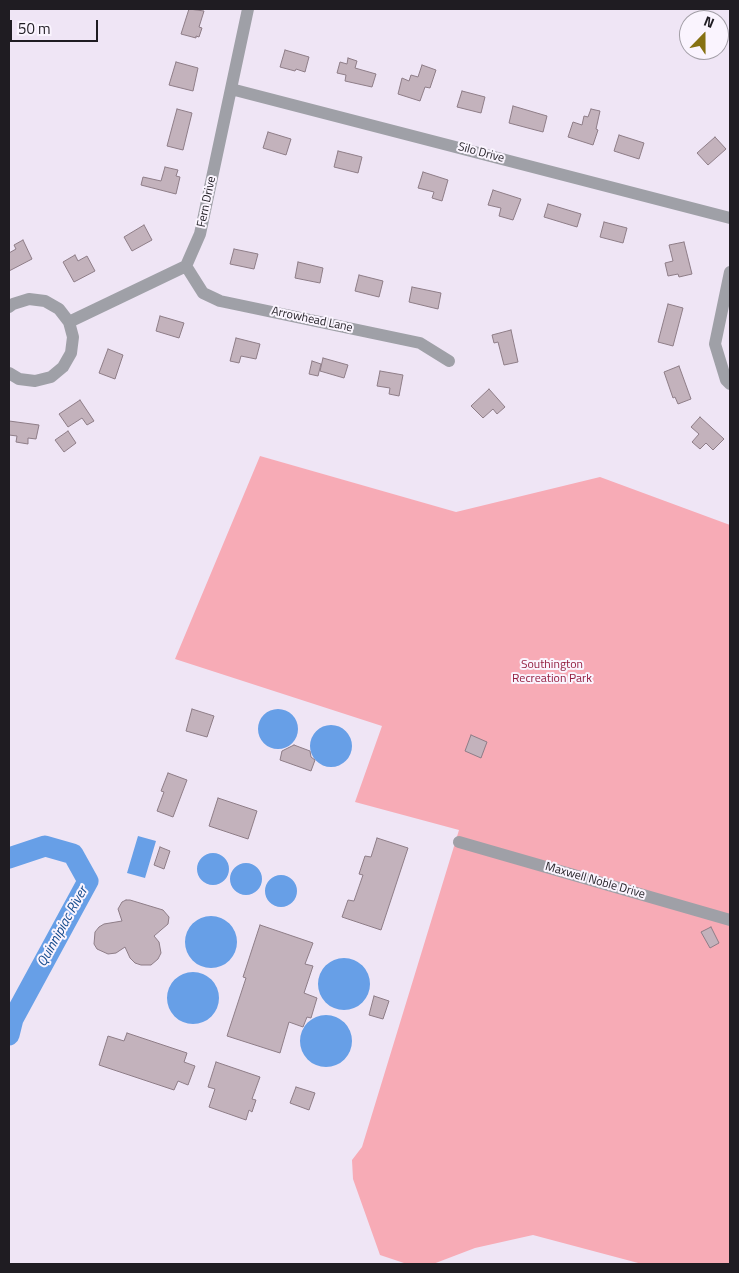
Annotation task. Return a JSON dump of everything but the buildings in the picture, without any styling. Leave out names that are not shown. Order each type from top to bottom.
[{"type":"street","name":"Fern Drive","points":[[186,266],[200,234],[248,9]]},
{"type":"street","name":"Silo Drive","points":[[231,88],[730,218]]},
{"type":"street","points":[[69,322],[186,266]]},
{"type":"street","name":"Arrowhead Lane","points":[[186,266],[203,293],[220,301],[420,343],[449,361]]},
{"type":"street","points":[[730,272],[715,344],[726,380],[730,384]]},
{"type":"street","points":[[9,307],[29,299],[45,301],[59,309],[69,322],[73,337],[71,353],[63,367],[51,377],[35,381],[20,379],[9,373]]},
{"type":"street","name":"Maxwell Noble Drive","points":[[459,842],[730,920]]},
{"type":"green space","name":"Southington Recreation Park","points":[[260,456],[456,512],[600,477],[730,525],[730,1264],[642,1264],[533,1235],[475,1248],[433,1264],[407,1264],[380,1255],[353,1179],[352,1160],[362,1147],[459,830],[355,802],[382,726],[175,659]]},
{"type":"water","points":[[274,709],[282,709],[289,712],[295,718],[298,729],[295,740],[289,746],[282,749],[274,749],[267,746],[261,740],[258,733],[258,725],[261,718],[267,712]]},
{"type":"water","points":[[331,725],[346,731],[352,746],[346,761],[331,767],[316,761],[310,746],[316,731]]},
{"type":"water","points":[[138,836],[156,841],[145,878],[127,873]]},
{"type":"water","points":[[213,853],[225,857],[229,869],[225,881],[213,885],[201,881],[197,869],[201,857]]},
{"type":"water","points":[[246,863],[258,867],[262,879],[258,891],[246,895],[234,891],[230,879],[234,867]]},
{"type":"water","points":[[281,875],[293,879],[297,891],[293,903],[281,907],[269,903],[265,891],[269,879]]},
{"type":"water","points":[[211,916],[221,918],[229,924],[235,932],[237,942],[235,952],[229,960],[221,966],[211,968],[201,966],[193,960],[187,952],[185,942],[187,932],[193,924],[201,918]]},
{"type":"water","points":[[344,958],[354,960],[362,966],[368,974],[370,984],[368,994],[362,1002],[354,1008],[344,1010],[334,1008],[326,1002],[320,994],[318,984],[320,974],[326,966],[334,960]]},
{"type":"water","points":[[193,972],[203,974],[211,980],[217,988],[219,998],[217,1008],[211,1016],[203,1022],[193,1024],[183,1022],[175,1016],[169,1008],[167,998],[169,988],[175,980],[183,974]]},
{"type":"water","points":[[326,1015],[336,1017],[344,1023],[350,1031],[352,1041],[350,1051],[344,1059],[336,1065],[326,1067],[316,1065],[308,1059],[302,1051],[300,1041],[302,1031],[308,1023],[316,1017]]},
{"type":"waterway","name":"Quinnipiac River","points":[[9,858],[45,846],[73,854],[88,881],[13,1019],[9,1035]]}]
